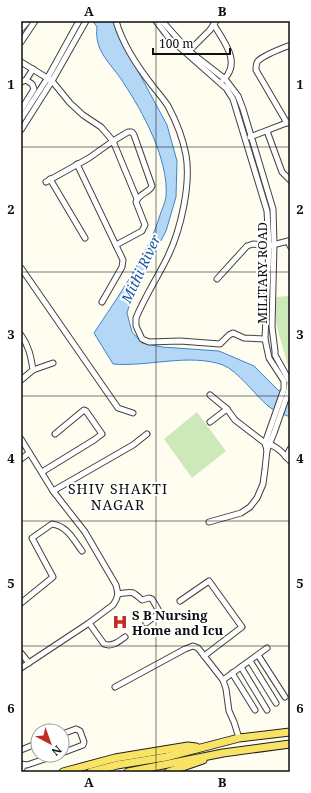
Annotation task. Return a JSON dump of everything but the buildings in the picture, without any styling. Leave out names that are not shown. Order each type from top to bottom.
[{"type":"main road","points":[[128,772],[181,757],[202,748],[239,738],[290,732]]},
{"type":"main road","points":[[91,772],[117,765],[166,757],[224,753],[290,744]]},
{"type":"main road","points":[[64,772],[115,758],[188,746],[202,748]]},
{"type":"main road","points":[[168,772],[175,771],[224,753]]},
{"type":"street","points":[[21,30],[28,21]]},
{"type":"street","points":[[21,42],[35,21]]},
{"type":"street","points":[[50,80],[79,21]]},
{"type":"street","points":[[24,115],[50,80],[86,21]]},
{"type":"street","points":[[116,21],[122,38],[131,55],[169,108],[180,134],[186,155],[187,165],[182,217],[168,255],[136,318],[136,326],[142,340],[149,342],[180,341],[220,344],[233,333],[244,338],[265,338]]},
{"type":"street","points":[[156,21],[169,38],[198,62]]},
{"type":"street","name":"MILITARY ROAD","points":[[162,21],[198,62],[228,86],[235,97],[252,136],[273,209],[271,274],[272,327],[275,355],[288,382]]},
{"type":"street","points":[[189,51],[215,23],[232,59],[229,75],[223,81]]},
{"type":"street","points":[[245,139],[288,123],[256,70],[256,66],[257,62],[263,58],[290,46]]},
{"type":"street","points":[[21,62],[50,80],[70,103],[101,127],[113,141],[137,199],[136,204],[145,225],[142,231],[116,245]]},
{"type":"street","points":[[21,130],[24,115],[34,89],[32,84],[23,81],[33,69]]},
{"type":"street","points":[[235,97],[245,139],[267,211],[272,245]]},
{"type":"street","points":[[267,130],[282,172],[290,180]]},
{"type":"street","points":[[85,238],[48,181],[128,132],[132,132],[152,186],[151,189],[146,191],[137,199]]},
{"type":"street","points":[[251,159],[258,157]]},
{"type":"street","points":[[78,164],[123,263],[102,302]]},
{"type":"street","points":[[217,279],[247,246],[253,244],[272,245],[288,241],[290,246]]},
{"type":"street","points":[[21,268],[118,408],[133,413]]},
{"type":"street","points":[[209,522],[241,513],[250,507],[257,498],[263,484],[268,444],[287,390],[288,382],[269,358],[265,338],[271,274]]},
{"type":"street","points":[[21,335],[26,342],[33,370]]},
{"type":"street","points":[[21,380],[33,370],[53,364]]},
{"type":"street","points":[[210,395],[227,409],[235,420],[268,444],[281,451],[290,461]]},
{"type":"street","points":[[210,422],[227,409]]},
{"type":"street","points":[[42,472],[102,434],[86,410],[84,410],[55,434]]},
{"type":"street","points":[[53,491],[133,445],[147,434]]},
{"type":"street","points":[[21,439],[53,491],[85,532],[116,585],[118,594],[113,605],[89,623],[21,668]]},
{"type":"street","points":[[286,457],[290,449]]},
{"type":"street","points":[[21,459],[29,453]]},
{"type":"street","points":[[21,603],[53,577],[32,538],[52,524],[58,525],[66,529],[82,551]]},
{"type":"street","points":[[180,601],[208,581],[242,627],[204,656]]},
{"type":"street","points":[[118,594],[132,592],[136,593],[142,600],[149,598],[152,599],[159,611],[158,614],[146,623]]},
{"type":"street","points":[[89,623],[106,645],[115,644],[125,637]]},
{"type":"street","points":[[115,687],[185,649],[193,646],[198,648],[223,680],[226,689],[229,711],[239,738]]},
{"type":"street","points":[[223,680],[268,648]]},
{"type":"street","points":[[21,653],[29,663]]},
{"type":"street","points":[[258,655],[285,697]]},
{"type":"street","points":[[250,661],[276,703]]},
{"type":"street","points":[[241,668],[267,710]]},
{"type":"street","points":[[232,674],[255,710]]},
{"type":"street","points":[[70,731],[76,729],[80,731],[84,742],[83,745],[70,750]]},
{"type":"street","points":[[22,766],[33,763]]},
{"type":"green space","points":[[290,296],[290,368],[288,366],[276,324],[275,297]]},
{"type":"green space","points":[[197,412],[226,451],[192,478],[164,439]]},
{"type":"water","name":"Mithi River","points":[[93,21],[115,21],[117,32],[167,125],[177,161],[176,197],[166,231],[132,296],[127,313],[132,332],[142,343],[162,347],[219,351],[254,366],[278,390],[290,394],[290,417],[268,406],[235,372],[223,365],[197,360],[141,364],[113,364],[94,333],[122,291],[148,245],[164,204],[166,197],[166,183],[159,152],[153,137],[139,107],[104,57],[98,43],[97,27]]},
{"type":"place","name":"S B Nursing Home and Icu","points":[[120,622]]},
{"type":"district","name":"SHIV SHAKTI NAGAR","points":[[118,498]]}]
